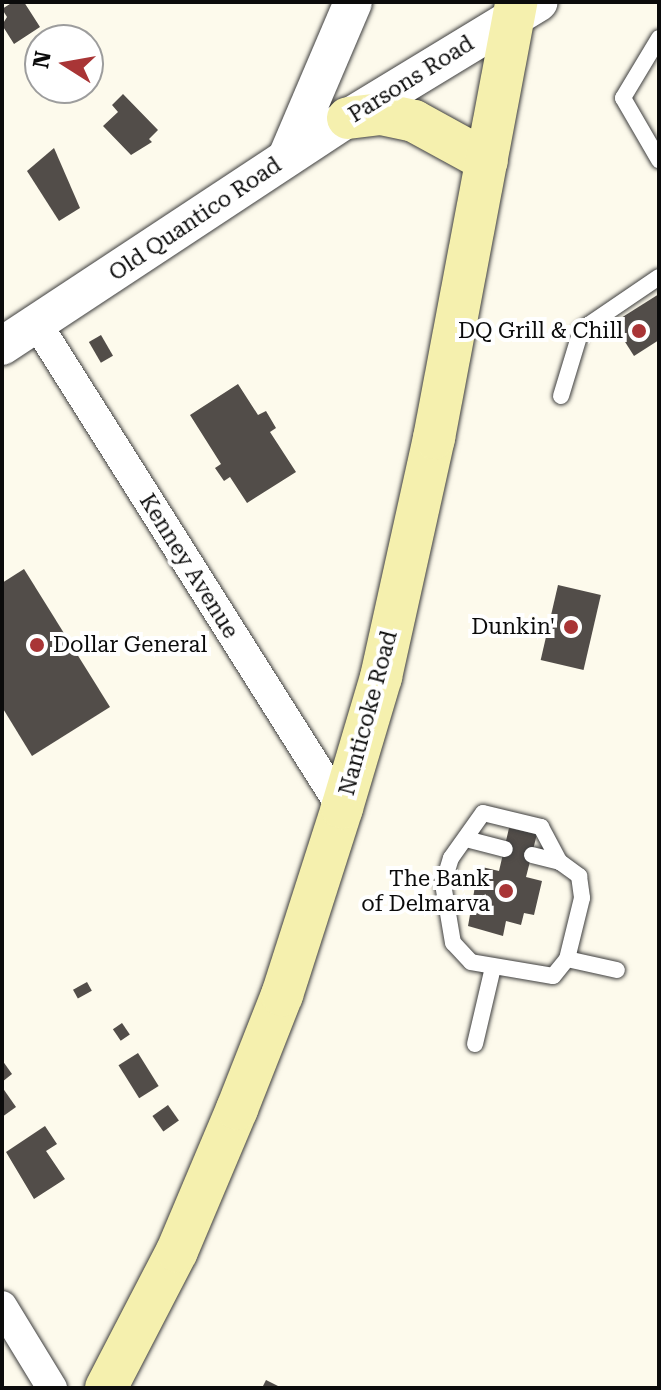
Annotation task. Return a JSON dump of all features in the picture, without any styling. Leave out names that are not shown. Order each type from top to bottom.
[{"type":"main road","name":"Nanticoke Road","points":[[106,1388],[177,1251],[226,1136],[282,995],[342,808],[381,677],[487,161],[523,7]]},
{"type":"main road","points":[[348,118],[381,114],[414,121],[487,161]]},
{"type":"street","name":"Old Quantico Road","points":[[2,346],[286,160],[353,2]]},
{"type":"street","name":"Parsons Road","points":[[286,160],[523,7]]},
{"type":"street","name":"Kenney Avenue","points":[[37,324],[342,808]]},
{"type":"street","points":[[2,1306],[52,1388]]},
{"type":"lane","points":[[659,38],[623,98],[659,160]]},
{"type":"lane","points":[[561,396],[581,330],[659,277]]},
{"type":"lane","points":[[532,855],[560,862],[579,876],[582,898],[567,959],[553,976],[471,962],[453,943],[443,884],[451,858],[483,813],[541,827],[560,862]]},
{"type":"lane","points":[[466,839],[505,849]]},
{"type":"lane","points":[[567,959],[617,970]]},
{"type":"lane","points":[[475,1044],[493,967]]},
{"type":"building","points":[[13,2],[24,2],[38,24],[24,24],[24,37],[14,44],[2,25],[7,17],[2,9]]},
{"type":"building","points":[[123,94],[158,130],[149,139],[152,142],[131,155],[103,126],[118,112],[112,105]]},
{"type":"building","points":[[54,148],[80,208],[59,221],[27,171]]},
{"type":"building","name":"DQ Grill & Chill","points":[[659,294],[659,340],[634,356],[613,323]]},
{"type":"building","points":[[101,335],[113,356],[101,363],[89,342]]},
{"type":"building","points":[[238,384],[258,415],[266,411],[276,428],[270,432],[296,472],[247,503],[230,477],[224,481],[215,468],[221,464],[190,415]]},
{"type":"building","name":"Dollar General","points":[[24,569],[110,707],[32,756],[2,707],[2,583]]},
{"type":"building","name":"Dunkin'","points":[[558,585],[601,595],[584,670],[541,660]]},
{"type":"building","name":"The Bank of Delmarva","points":[[509,828],[537,834],[526,877],[542,881],[534,915],[524,913],[521,925],[506,921],[503,936],[468,926],[477,875],[482,867],[499,871]]},
{"type":"building","points":[[87,982],[92,991],[78,999],[73,990]]},
{"type":"building","points":[[122,1023],[130,1035],[121,1041],[113,1029]]},
{"type":"building","points":[[138,1053],[159,1086],[139,1098],[118,1065]]},
{"type":"building","points":[[2,1060],[12,1074],[2,1082]]},
{"type":"building","points":[[2,1087],[16,1107],[2,1117]]},
{"type":"building","points":[[168,1105],[179,1121],[163,1131],[152,1116]]},
{"type":"building","points":[[45,1126],[57,1144],[46,1151],[65,1179],[34,1199],[6,1152]]},
{"type":"building","points":[[266,1380],[282,1388],[262,1388]]},
{"type":"place","name":"DQ Grill & Chill","points":[[639,331]]},
{"type":"place","name":"Dunkin'","points":[[571,627]]},
{"type":"place","name":"Dollar General","points":[[37,645]]},
{"type":"place","name":"The Bank of Delmarva","points":[[506,891]]}]
